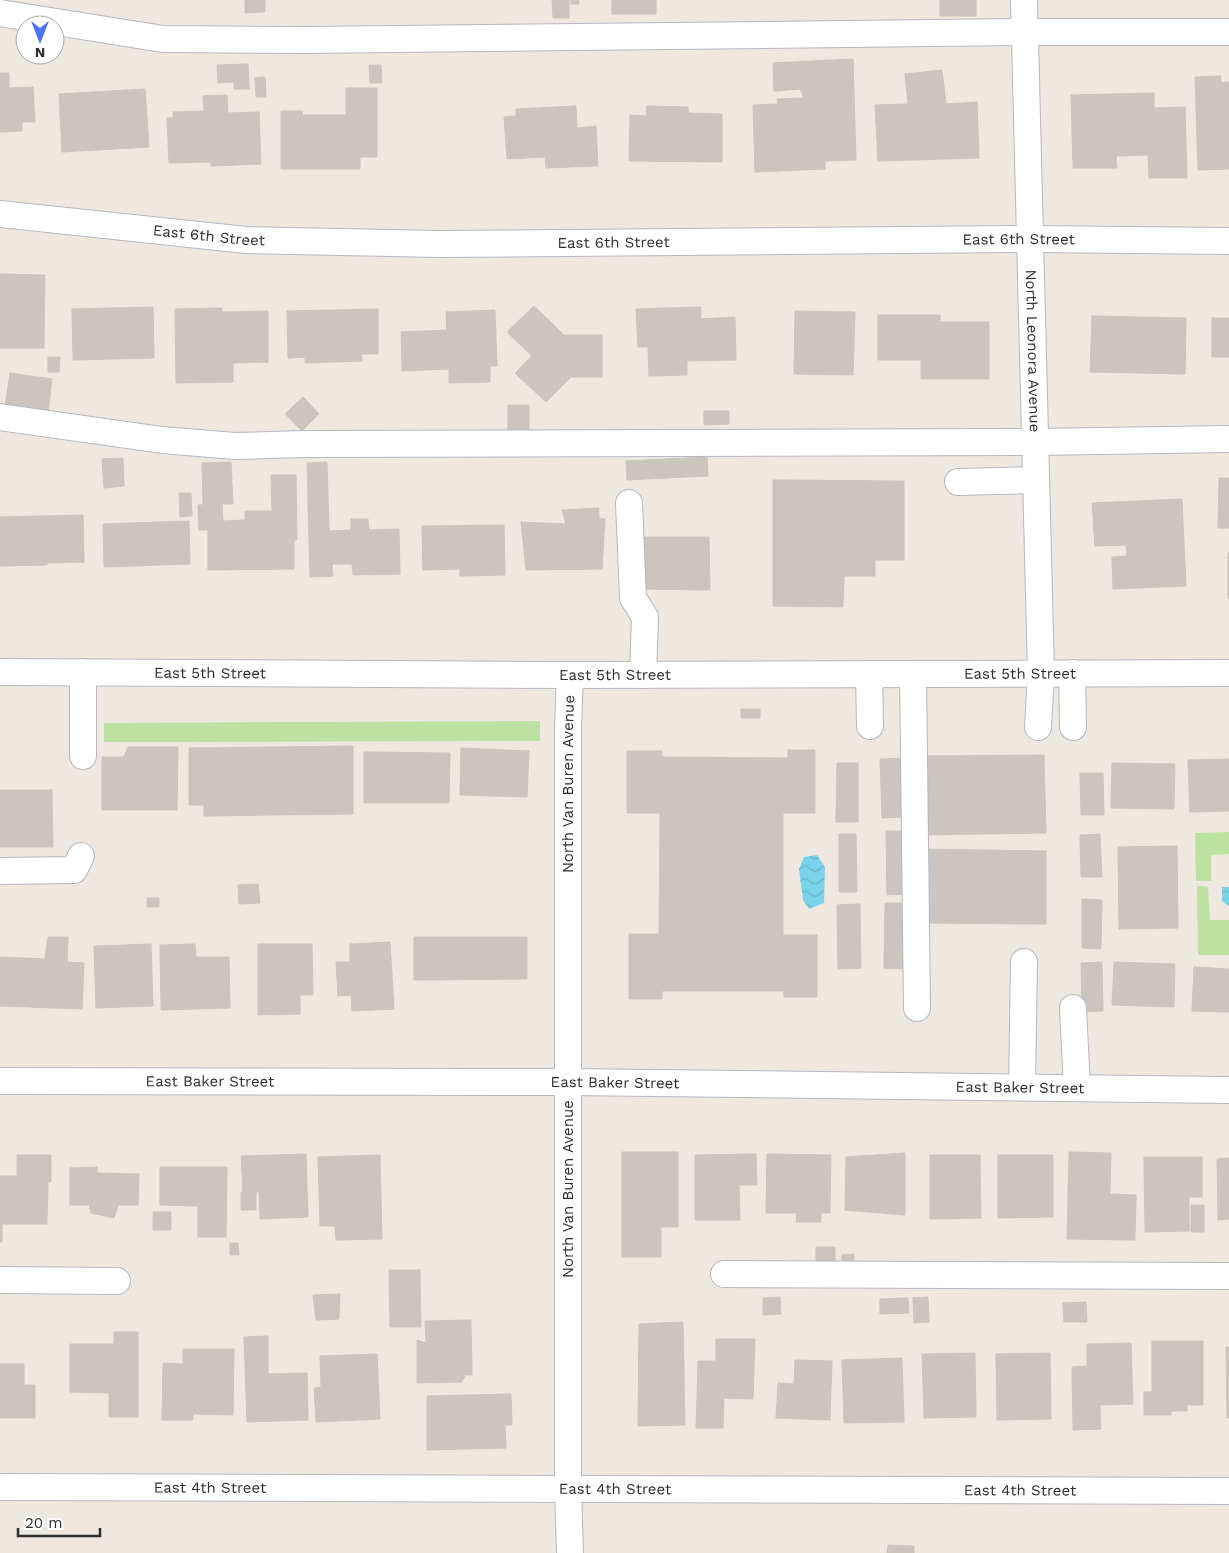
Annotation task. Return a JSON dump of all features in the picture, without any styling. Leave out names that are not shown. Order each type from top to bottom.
[{"type":"street","name":"North Leonora Avenue","points":[[1024,0],[1041,673],[1038,727]]},
{"type":"street","points":[[0,13],[163,38],[306,40],[1025,32],[1229,32]]},
{"type":"street","name":"East 6th Street","points":[[0,214],[246,240],[440,244],[1030,239],[1229,241]]},
{"type":"street","points":[[0,417],[162,440],[235,446],[304,444],[1035,442],[1229,439]]},
{"type":"street","points":[[958,482],[1036,480]]},
{"type":"street","points":[[629,503],[633,598],[645,617],[642,675]]},
{"type":"street","name":"East 5th Street","points":[[0,672],[570,675],[1229,673]]},
{"type":"street","points":[[84,672],[84,756]]},
{"type":"street","points":[[1072,673],[1073,727]]},
{"type":"street","points":[[869,674],[870,726]]},
{"type":"street","points":[[913,674],[917,1008]]},
{"type":"street","name":"North Van Buren Avenue","points":[[570,675],[568,727],[568,1489],[570,1553]]},
{"type":"street","points":[[0,872],[74,870],[81,856]]},
{"type":"street","points":[[1022,1087],[1024,962]]},
{"type":"street","points":[[1073,1008],[1077,1088]]},
{"type":"street","name":"East Baker Street","points":[[0,1081],[568,1082],[1229,1090]]},
{"type":"street","points":[[724,1274],[1229,1276]]},
{"type":"street","points":[[0,1280],[117,1281]]},
{"type":"street","name":"East 4th Street","points":[[0,1487],[1229,1491]]},
{"type":"green space","points":[[540,721],[540,741],[104,742],[104,723]]},
{"type":"green space","points":[[1229,832],[1229,854],[1211,855],[1211,881],[1196,881],[1195,833]]},
{"type":"green space","points":[[1197,886],[1208,887],[1210,920],[1229,920],[1229,955],[1198,955]]},
{"type":"water","points":[[817,855],[825,867],[824,903],[809,909],[803,900],[799,869],[804,857]]},
{"type":"water","points":[[1222,887],[1229,887],[1229,906],[1222,901]]},
{"type":"building","points":[[245,0],[265,0],[265,12],[245,13]]},
{"type":"building","points":[[552,0],[569,0],[569,18],[553,18]]},
{"type":"building","points":[[571,0],[579,0],[579,4],[571,4]]},
{"type":"building","points":[[612,0],[656,0],[656,14],[612,14]]},
{"type":"building","points":[[940,0],[976,0],[976,16],[940,16]]},
{"type":"building","points":[[853,59],[856,160],[825,161],[825,169],[755,172],[753,105],[778,104],[777,99],[804,98],[800,89],[774,91],[773,63]]},
{"type":"building","points":[[248,64],[249,89],[234,89],[234,82],[218,83],[217,65]]},
{"type":"building","points":[[369,65],[381,65],[382,83],[370,83]]},
{"type":"building","points":[[942,70],[946,104],[977,102],[979,158],[878,161],[875,105],[908,104],[905,74]]},
{"type":"building","points":[[0,73],[9,73],[9,88],[33,87],[35,122],[22,122],[22,131],[0,132]]},
{"type":"building","points":[[1221,76],[1221,83],[1229,82],[1229,169],[1198,170],[1195,77]]},
{"type":"building","points":[[265,77],[266,97],[256,97],[255,78]]},
{"type":"building","points":[[346,88],[377,88],[377,157],[360,157],[360,169],[281,169],[281,111],[303,111],[302,115],[346,115]]},
{"type":"building","points":[[145,89],[149,147],[62,152],[59,94]]},
{"type":"building","points":[[1154,93],[1154,108],[1185,107],[1187,178],[1149,178],[1148,155],[1116,156],[1117,168],[1073,168],[1071,95]]},
{"type":"building","points":[[227,95],[228,113],[259,112],[261,164],[211,166],[211,162],[169,163],[167,118],[173,118],[173,112],[204,111],[203,96]]},
{"type":"building","points":[[576,106],[577,128],[596,126],[598,166],[546,168],[545,157],[507,159],[504,117],[516,116],[516,109]]},
{"type":"building","points":[[647,106],[688,107],[688,113],[722,114],[722,162],[629,161],[630,115],[646,116]]},
{"type":"building","points":[[0,274],[45,275],[44,348],[0,348]]},
{"type":"building","points":[[534,306],[564,335],[602,335],[602,377],[571,377],[546,402],[515,373],[532,356],[507,332]]},
{"type":"building","points":[[153,307],[154,358],[73,360],[72,309]]},
{"type":"building","points":[[701,307],[701,319],[735,317],[736,360],[687,361],[687,375],[649,376],[648,347],[638,347],[636,309]]},
{"type":"building","points":[[222,308],[222,312],[268,311],[268,362],[233,363],[233,382],[176,383],[175,309]]},
{"type":"building","points":[[378,309],[378,354],[361,354],[362,361],[305,363],[305,357],[288,358],[287,311]]},
{"type":"building","points":[[495,310],[497,366],[490,366],[490,382],[449,383],[449,369],[402,371],[401,332],[447,330],[446,312]]},
{"type":"building","points":[[795,311],[855,312],[853,375],[794,374]]},
{"type":"building","points":[[878,315],[940,315],[940,322],[989,322],[989,379],[921,379],[921,360],[878,360]]},
{"type":"building","points":[[1092,316],[1186,318],[1185,374],[1090,372]]},
{"type":"building","points":[[1212,318],[1229,318],[1229,357],[1212,357]]},
{"type":"building","points":[[48,357],[60,357],[59,372],[48,372]]},
{"type":"building","points":[[10,373],[52,379],[48,413],[5,407]]},
{"type":"building","points":[[303,397],[319,414],[302,431],[285,414]]},
{"type":"building","points":[[508,405],[529,405],[529,435],[508,435]]},
{"type":"building","points":[[704,411],[729,411],[729,424],[704,425]]},
{"type":"building","points":[[707,457],[708,476],[627,480],[626,461]]},
{"type":"building","points":[[123,458],[124,486],[104,488],[102,459]]},
{"type":"building","points":[[231,462],[233,504],[203,504],[202,463]]},
{"type":"building","points":[[327,462],[329,531],[351,530],[351,519],[368,519],[369,530],[399,529],[400,574],[353,575],[352,564],[332,564],[333,576],[310,577],[307,463]]},
{"type":"building","points":[[271,475],[296,475],[297,540],[294,540],[294,569],[208,570],[208,530],[199,530],[198,505],[222,504],[223,521],[245,520],[245,511],[272,511]]},
{"type":"building","points":[[1219,478],[1229,478],[1229,528],[1218,528]]},
{"type":"building","points":[[773,480],[904,481],[904,560],[875,560],[875,576],[844,576],[843,607],[773,606]]},
{"type":"building","points":[[179,493],[191,493],[192,516],[180,517]]},
{"type":"building","points":[[1182,499],[1186,586],[1113,589],[1112,557],[1127,556],[1126,545],[1095,546],[1092,503]]},
{"type":"building","points":[[599,508],[599,518],[605,519],[602,569],[526,570],[521,522],[566,524],[562,510]]},
{"type":"building","points":[[83,515],[84,562],[0,566],[0,517]]},
{"type":"building","points":[[189,521],[190,564],[104,567],[103,524]]},
{"type":"building","points":[[504,525],[505,575],[460,576],[460,569],[423,570],[422,526]]},
{"type":"building","points":[[643,537],[709,537],[710,590],[642,589]]},
{"type":"building","points":[[1229,553],[1229,598],[1228,598]]},
{"type":"building","points":[[741,709],[760,709],[760,718],[741,718]]},
{"type":"building","points":[[353,746],[353,814],[204,816],[204,805],[189,805],[189,748]]},
{"type":"building","points":[[128,747],[178,747],[177,810],[102,810],[102,757],[124,757]]},
{"type":"building","points":[[461,748],[529,751],[527,797],[460,795]]},
{"type":"building","points":[[788,750],[815,750],[815,813],[783,813],[783,935],[817,935],[817,997],[784,997],[784,991],[662,991],[662,999],[629,999],[629,934],[659,934],[660,813],[627,813],[627,751],[662,751],[662,757],[788,758]]},
{"type":"building","points":[[364,752],[450,753],[449,803],[364,803]]},
{"type":"building","points":[[1044,755],[1046,833],[919,835],[919,756]]},
{"type":"building","points":[[910,758],[907,817],[882,818],[880,759]]},
{"type":"building","points":[[1229,759],[1229,811],[1190,812],[1188,760]]},
{"type":"building","points":[[837,763],[858,763],[858,822],[836,822]]},
{"type":"building","points":[[1112,763],[1175,764],[1174,809],[1111,808]]},
{"type":"building","points":[[1080,773],[1103,773],[1104,815],[1081,815]]},
{"type":"building","points":[[0,790],[52,790],[53,847],[0,847]]},
{"type":"building","points":[[886,831],[909,831],[909,894],[887,895]]},
{"type":"building","points":[[839,834],[856,834],[857,892],[839,892]]},
{"type":"building","points":[[1100,834],[1102,877],[1081,877],[1080,835]]},
{"type":"building","points":[[1177,846],[1178,928],[1119,929],[1118,847]]},
{"type":"building","points":[[919,849],[1046,851],[1046,924],[919,923]]},
{"type":"building","points":[[258,884],[260,903],[239,904],[238,885]]},
{"type":"building","points":[[147,898],[159,898],[159,907],[147,907]]},
{"type":"building","points":[[1082,899],[1102,900],[1101,949],[1082,948]]},
{"type":"building","points":[[885,903],[906,903],[906,969],[884,968]]},
{"type":"building","points":[[860,904],[861,968],[838,969],[837,905]]},
{"type":"building","points":[[48,937],[68,937],[67,962],[84,963],[82,1009],[0,1006],[0,957],[45,959]]},
{"type":"building","points":[[414,937],[527,937],[527,979],[414,980]]},
{"type":"building","points":[[390,942],[394,1009],[352,1011],[351,995],[338,996],[336,962],[350,962],[350,944]]},
{"type":"building","points":[[151,944],[153,1006],[96,1008],[94,946]]},
{"type":"building","points":[[195,944],[196,957],[229,957],[230,1008],[161,1010],[160,945]]},
{"type":"building","points":[[258,944],[312,944],[313,995],[300,995],[300,1014],[258,1015]]},
{"type":"building","points":[[1102,962],[1103,1011],[1082,1012],[1081,963]]},
{"type":"building","points":[[1114,962],[1175,964],[1174,1007],[1112,1005]]},
{"type":"building","points":[[1194,967],[1229,969],[1229,1012],[1192,1011]]},
{"type":"building","points":[[622,1152],[678,1152],[678,1227],[661,1227],[661,1257],[622,1257]]},
{"type":"building","points":[[1069,1152],[1111,1153],[1110,1194],[1136,1195],[1135,1240],[1067,1239]]},
{"type":"building","points":[[905,1153],[905,1215],[845,1210],[846,1157]]},
{"type":"building","points":[[306,1154],[308,1217],[260,1219],[259,1192],[243,1192],[241,1156]]},
{"type":"building","points":[[756,1154],[757,1185],[739,1185],[740,1220],[695,1220],[695,1155]]},
{"type":"building","points":[[767,1154],[831,1155],[830,1213],[821,1213],[821,1222],[796,1222],[797,1213],[766,1213]]},
{"type":"building","points":[[17,1155],[51,1155],[51,1182],[48,1182],[47,1224],[2,1224],[2,1242],[0,1242],[0,1176],[17,1176]]},
{"type":"building","points":[[380,1155],[382,1239],[336,1240],[335,1226],[320,1226],[318,1157]]},
{"type":"building","points":[[930,1155],[980,1155],[981,1218],[930,1219]]},
{"type":"building","points":[[998,1155],[1053,1155],[1053,1217],[998,1218]]},
{"type":"building","points":[[1144,1157],[1202,1157],[1202,1197],[1189,1197],[1189,1231],[1145,1232]]},
{"type":"building","points":[[1229,1158],[1229,1219],[1218,1220],[1217,1159]]},
{"type":"building","points":[[97,1167],[97,1173],[139,1174],[138,1205],[118,1205],[114,1218],[91,1213],[90,1205],[70,1205],[70,1168]]},
{"type":"building","points":[[160,1167],[227,1167],[226,1237],[198,1237],[198,1206],[160,1205]]},
{"type":"building","points":[[241,1192],[256,1192],[256,1210],[241,1210]]},
{"type":"building","points":[[1191,1205],[1204,1205],[1204,1232],[1191,1232]]},
{"type":"building","points":[[153,1212],[171,1212],[171,1230],[153,1230]]},
{"type":"building","points":[[230,1243],[238,1243],[239,1255],[230,1255]]},
{"type":"building","points":[[816,1247],[835,1247],[835,1263],[816,1263]]},
{"type":"building","points":[[854,1254],[854,1263],[842,1263],[842,1255]]},
{"type":"building","points":[[389,1270],[420,1270],[421,1327],[390,1327]]},
{"type":"building","points":[[340,1294],[339,1319],[316,1320],[313,1295]]},
{"type":"building","points":[[780,1297],[781,1314],[763,1315],[763,1298]]},
{"type":"building","points":[[928,1297],[929,1322],[914,1323],[913,1298]]},
{"type":"building","points":[[908,1298],[909,1313],[880,1314],[880,1299]]},
{"type":"building","points":[[1086,1302],[1087,1322],[1064,1322],[1063,1303]]},
{"type":"building","points":[[471,1320],[472,1375],[465,1375],[462,1382],[417,1383],[417,1340],[426,1343],[425,1321]]},
{"type":"building","points":[[683,1322],[685,1425],[638,1426],[639,1324]]},
{"type":"building","points":[[114,1332],[138,1332],[138,1417],[109,1417],[109,1393],[70,1392],[70,1344],[114,1344]]},
{"type":"building","points":[[268,1336],[268,1374],[307,1373],[308,1420],[247,1422],[244,1337]]},
{"type":"building","points":[[716,1339],[755,1339],[753,1399],[724,1398],[723,1428],[696,1428],[698,1361],[716,1361]]},
{"type":"building","points":[[1152,1341],[1203,1341],[1203,1405],[1187,1405],[1187,1411],[1171,1411],[1171,1415],[1144,1415],[1144,1392],[1152,1392]]},
{"type":"building","points":[[1131,1343],[1133,1404],[1100,1405],[1101,1429],[1073,1430],[1072,1367],[1087,1366],[1087,1344]]},
{"type":"building","points":[[1226,1347],[1229,1347],[1229,1418],[1227,1418]]},
{"type":"building","points":[[183,1349],[234,1349],[233,1415],[193,1414],[193,1420],[162,1420],[163,1363],[183,1364]]},
{"type":"building","points":[[975,1353],[976,1417],[924,1418],[922,1354]]},
{"type":"building","points":[[1050,1353],[1051,1419],[997,1420],[996,1354]]},
{"type":"building","points":[[377,1354],[380,1419],[316,1422],[314,1388],[321,1387],[320,1356]]},
{"type":"building","points":[[902,1358],[904,1422],[844,1423],[842,1360]]},
{"type":"building","points":[[795,1360],[832,1361],[830,1420],[776,1418],[778,1383],[794,1384]]},
{"type":"building","points":[[0,1364],[24,1364],[24,1385],[35,1385],[35,1418],[0,1418]]},
{"type":"building","points":[[511,1394],[512,1425],[505,1425],[506,1448],[427,1450],[427,1396]]},
{"type":"building","points":[[888,1545],[914,1546],[914,1553],[887,1553]]}]
